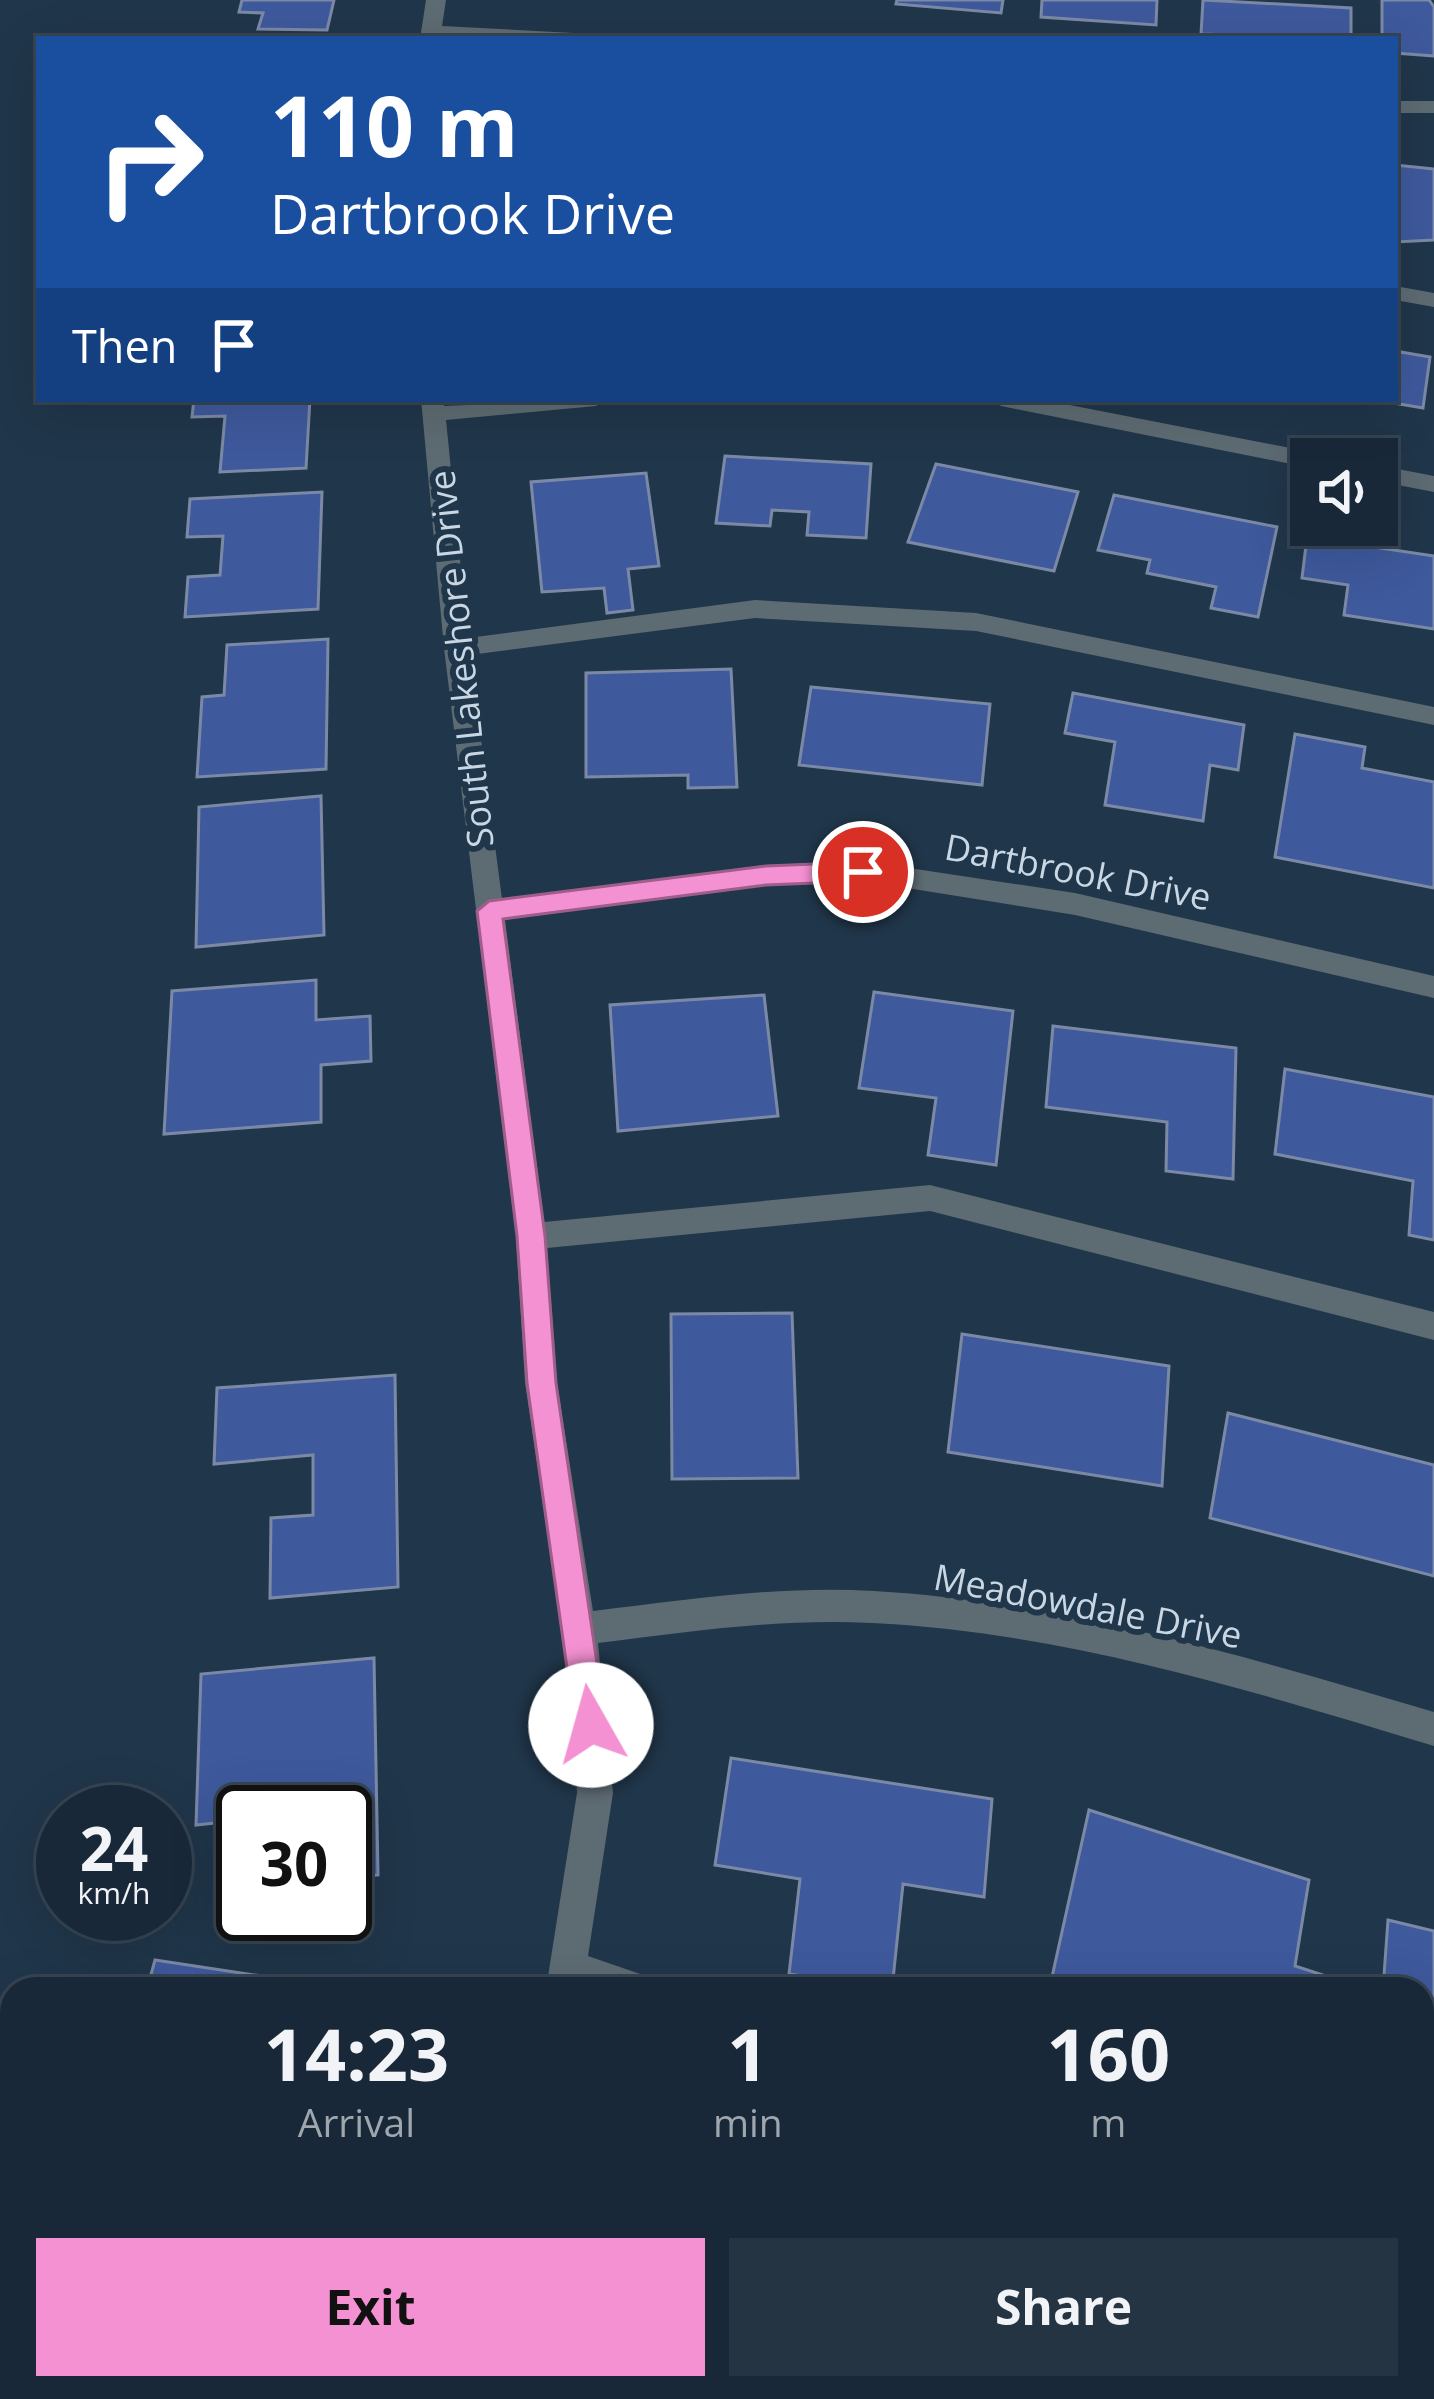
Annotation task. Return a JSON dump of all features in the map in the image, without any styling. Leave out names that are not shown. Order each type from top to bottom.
[{"type":"street","points":[[436,0],[432,35],[468,36]]},
{"type":"street","points":[[1398,107],[1434,106]]},
{"type":"street","points":[[1398,294],[1434,300]]},
{"type":"street","points":[[433,406],[526,402]]},
{"type":"street","points":[[1016,402],[1290,456]]},
{"type":"street","name":"South Lakeshore Drive","points":[[433,406],[457,648],[531,1236],[541,1383],[589,1691],[595,1793],[567,1977]]},
{"type":"street","points":[[1398,477],[1434,484]]},
{"type":"street","points":[[457,648],[754,609],[976,622],[1434,716]]},
{"type":"street","name":"Dartbrook Drive","points":[[489,911],[766,875],[863,872],[1076,904],[1434,987]]},
{"type":"street","points":[[531,1236],[930,1198],[1434,1326]]},
{"type":"street","name":"Meadowdale Drive","points":[[577,1628],[797,1606],[918,1610],[1048,1630],[1323,1696],[1434,1729]]},
{"type":"building","points":[[242,0],[334,0],[327,30],[258,29],[263,13],[239,12]]},
{"type":"building","points":[[897,0],[1003,0],[1001,13],[896,4]]},
{"type":"building","points":[[1042,0],[1157,0],[1156,25],[1041,17]]},
{"type":"building","points":[[1203,0],[1351,8],[1351,36],[1201,34]]},
{"type":"building","points":[[1382,0],[1429,0],[1434,7],[1434,56],[1398,53],[1398,36],[1382,36]]},
{"type":"building","points":[[1398,165],[1434,169],[1434,240],[1398,242]]},
{"type":"building","points":[[1398,352],[1430,357],[1423,408],[1388,402],[1398,402]]},
{"type":"building","points":[[194,402],[310,402],[306,468],[220,472],[225,416],[192,417]]},
{"type":"building","points":[[725,456],[871,464],[866,538],[807,535],[809,512],[772,510],[770,526],[716,523]]},
{"type":"building","points":[[936,464],[1078,492],[1054,571],[908,542]]},
{"type":"building","points":[[646,473],[659,566],[628,569],[633,610],[607,613],[604,588],[542,592],[531,482]]},
{"type":"building","points":[[322,492],[318,609],[185,617],[188,577],[220,575],[223,536],[187,537],[190,499]]},
{"type":"building","points":[[1114,495],[1277,527],[1258,617],[1211,608],[1216,587],[1147,573],[1150,560],[1098,550]]},
{"type":"building","points":[[1306,546],[1367,546],[1434,556],[1434,629],[1344,615],[1348,585],[1302,578]]},
{"type":"building","points":[[328,639],[326,769],[197,777],[202,697],[224,695],[227,645]]},
{"type":"building","points":[[731,669],[737,787],[688,788],[688,775],[586,777],[586,673]]},
{"type":"building","points":[[811,687],[990,704],[982,785],[799,765]]},
{"type":"building","points":[[1073,693],[1244,725],[1238,770],[1210,765],[1203,821],[1105,805],[1115,742],[1065,733]]},
{"type":"building","points":[[1295,734],[1365,747],[1362,768],[1434,782],[1434,888],[1275,857]]},
{"type":"building","points":[[321,796],[324,935],[196,947],[199,807]]},
{"type":"building","points":[[316,980],[316,1020],[370,1016],[371,1061],[321,1065],[321,1122],[164,1134],[172,991]]},
{"type":"building","points":[[874,992],[1013,1011],[996,1165],[928,1155],[936,1098],[859,1088]]},
{"type":"building","points":[[764,995],[778,1116],[618,1131],[610,1005]]},
{"type":"building","points":[[1053,1026],[1236,1048],[1233,1179],[1166,1171],[1167,1122],[1046,1107]]},
{"type":"building","points":[[1285,1069],[1434,1097],[1434,1240],[1409,1235],[1413,1181],[1275,1154]]},
{"type":"building","points":[[792,1313],[798,1478],[672,1479],[671,1314]]},
{"type":"building","points":[[962,1334],[1169,1366],[1162,1486],[948,1452]]},
{"type":"building","points":[[395,1375],[398,1587],[270,1598],[271,1518],[313,1515],[313,1455],[214,1464],[217,1388]]},
{"type":"building","points":[[1228,1413],[1434,1465],[1434,1576],[1210,1518]]},
{"type":"building","points":[[374,1658],[378,1875],[372,1876],[372,1785],[216,1785],[216,1823],[196,1825],[201,1674]]},
{"type":"building","points":[[731,1758],[992,1799],[984,1897],[903,1884],[893,1977],[789,1974],[800,1879],[715,1865]]},
{"type":"building","points":[[1089,1810],[1309,1880],[1295,1966],[1326,1977],[1052,1977]]},
{"type":"building","points":[[1388,1920],[1434,1931],[1434,1977],[1384,1977]]},
{"type":"building","points":[[155,1960],[268,1977],[150,1977]]},
{"type":"route","points":[[591,1725],[541,1383],[531,1236],[489,911],[766,875],[863,872]]}]
